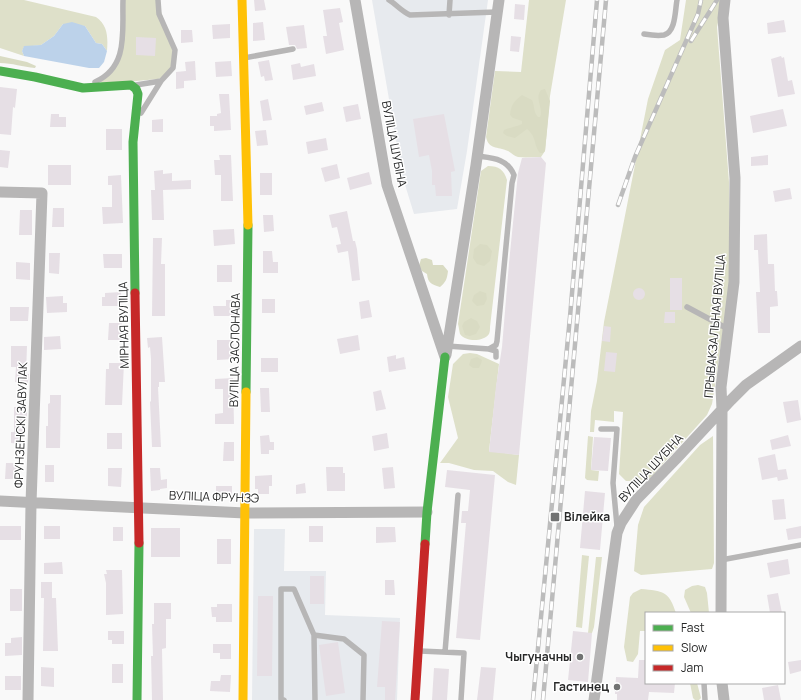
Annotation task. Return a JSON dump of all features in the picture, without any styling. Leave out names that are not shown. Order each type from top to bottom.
[{"type":"street","name":"ВУЛІЦА ЗАСЛОНАВА","points":[[242,0],[248,239],[243,700]]},
{"type":"street","name":"ВУЛІЦА ШУБІНА","points":[[355,0],[387,185],[446,352]]},
{"type":"street","name":"ВУЛІЦА ШУБІНА","points":[[415,700],[427,512],[446,352],[499,0]]},
{"type":"street","name":"ПРЫВАКЗАЛЬНАЯ ВУЛІЦА","points":[[721,612],[721,387],[734,282],[735,178],[723,18],[725,0]]},
{"type":"street","points":[[0,71],[83,88],[131,85]]},
{"type":"street","name":"МІРНАЯ ВУЛІЦА","points":[[131,85],[136,89],[138,94],[133,142],[138,507],[136,700]]},
{"type":"street","name":"ФРУНЗЕНСКІ ЗАВУЛАК","points":[[0,192],[42,193],[32,503],[28,700]]},
{"type":"street","name":"ВУЛІЦА ШУБІНА","points":[[594,700],[617,533],[625,515],[636,500],[746,385],[801,346]]},
{"type":"street","name":"ВУЛІЦА ФРУНЗЭ","points":[[0,501],[245,513],[427,512]]},
{"type":"street","points":[[722,684],[724,700]]},
{"type":"lane","points":[[83,88],[98,81],[113,68],[118,60],[121,50],[123,0]]},
{"type":"lane","points":[[135,122],[161,81],[173,68],[175,50],[159,14],[158,0]]},
{"type":"lane","points":[[389,0],[396,4],[402,12],[410,15],[449,15],[497,12]]},
{"type":"lane","points":[[449,15],[450,0]]},
{"type":"lane","points":[[644,34],[662,35],[668,33],[673,26],[677,0]]},
{"type":"lane","points":[[244,58],[293,49]]},
{"type":"lane","points":[[131,85],[161,81]]},
{"type":"lane","points":[[446,352],[489,348],[496,344],[497,341],[514,175],[508,165],[499,159],[476,156]]},
{"type":"lane","points":[[687,307],[728,328]]},
{"type":"lane","points":[[489,348],[496,351],[496,357]]},
{"type":"lane","points":[[601,429],[617,429],[613,492],[617,533]]},
{"type":"lane","points":[[445,652],[458,495]]},
{"type":"lane","points":[[721,560],[801,545]]},
{"type":"lane","points":[[284,700],[281,699],[281,590],[294,589],[314,635],[315,700]]},
{"type":"lane","points":[[314,635],[344,639],[364,655],[363,700]]},
{"type":"lane","points":[[418,651],[464,653],[461,700]]},
{"type":"lane","points":[[704,684],[705,700]]},
{"type":"shaded area","points":[[372,0],[488,0],[467,151],[457,209],[414,214],[402,175]]},
{"type":"shaded area","points":[[254,529],[285,529],[284,571],[326,571],[325,615],[400,618],[397,700],[252,700]]},
{"type":"green space","points":[[0,0],[24,0],[96,17],[105,28],[107,37],[107,51],[102,44],[96,43],[85,26],[63,24],[54,36],[41,45],[24,47],[22,51],[24,56],[0,48]]},
{"type":"green space","points":[[123,0],[158,0],[175,60],[166,76],[158,79],[104,84],[98,81],[118,60]]},
{"type":"green space","points":[[529,0],[566,0],[550,96],[545,151],[541,157],[517,157],[504,149],[491,146],[486,137],[495,71],[521,72]]},
{"type":"green space","points":[[686,0],[723,0],[717,27],[729,182],[730,283],[712,404],[707,415],[646,481],[626,481],[619,474],[623,412],[614,411],[614,422],[595,420],[594,432],[590,432],[591,411],[597,381],[604,322],[648,99],[665,50],[680,40]]},
{"type":"green space","points":[[0,56],[27,62],[36,66],[35,68],[0,63]]},
{"type":"green space","points":[[545,89],[550,101],[545,151],[540,153],[536,147],[534,138],[527,129],[515,138],[507,136],[503,133],[504,130],[522,124],[522,121],[513,118],[510,115],[513,104],[522,95],[532,100],[535,113],[538,117],[540,117],[541,110],[538,97],[541,90]]},
{"type":"green space","points":[[488,166],[500,169],[507,180],[490,332],[486,337],[479,340],[470,340],[460,334],[458,324],[481,171]]},
{"type":"green space","points":[[480,244],[487,245],[492,251],[490,261],[484,266],[477,264],[473,258],[474,249]]},
{"type":"green space","points":[[426,258],[432,260],[433,265],[443,265],[448,271],[444,284],[440,287],[430,283],[427,274],[422,271],[419,266],[421,259]]},
{"type":"green space","points":[[480,291],[486,293],[487,299],[484,305],[477,306],[472,301],[474,295]]},
{"type":"green space","points":[[471,318],[477,321],[480,327],[476,334],[470,336],[465,335],[462,326],[464,322]]},
{"type":"green space","points":[[463,354],[477,354],[499,364],[489,451],[519,455],[516,485],[508,482],[493,471],[474,470],[449,463],[440,463],[458,438],[448,397],[453,364]]},
{"type":"green space","points":[[477,357],[482,360],[481,364],[479,368],[473,368],[469,365],[471,359]]},
{"type":"green space","points":[[588,436],[593,437],[591,470],[599,471],[598,481],[587,480],[585,478]]},
{"type":"green space","points":[[713,436],[714,563],[712,569],[641,575],[634,571],[638,525],[644,507],[700,445]]},
{"type":"green space","points":[[582,555],[589,556],[582,628],[576,627]]},
{"type":"green space","points":[[596,557],[602,557],[594,627],[592,633],[588,633]]},
{"type":"green space","points":[[698,585],[705,587],[709,612],[691,612],[684,597],[685,590],[692,586]]},
{"type":"green space","points":[[641,589],[660,592],[668,596],[676,612],[645,612],[645,631],[640,631],[638,654],[633,662],[627,661],[624,647],[630,597],[633,593]]},
{"type":"green space","points":[[690,684],[697,684],[701,698],[699,700],[695,700],[693,698]]},
{"type":"water","points":[[72,22],[85,26],[96,43],[102,44],[107,51],[104,62],[99,68],[89,68],[24,56],[22,51],[24,46],[41,45],[54,36],[63,24]]},
{"type":"building","points":[[254,0],[264,0],[266,10],[255,11]]},
{"type":"building","points":[[515,4],[525,5],[524,20],[514,19]]},
{"type":"building","points":[[340,8],[343,22],[339,23],[344,50],[326,54],[323,36],[327,36],[323,10]]},
{"type":"building","points":[[784,20],[786,32],[768,34],[767,23]]},
{"type":"building","points":[[263,22],[265,40],[253,41],[253,23]]},
{"type":"building","points":[[230,24],[230,38],[213,39],[212,25]]},
{"type":"building","points":[[304,25],[307,48],[297,49],[295,45],[289,45],[286,27]]},
{"type":"building","points":[[181,30],[192,30],[193,42],[181,43]]},
{"type":"building","points":[[511,36],[521,37],[519,52],[510,51]]},
{"type":"building","points":[[136,37],[156,38],[155,56],[136,55]]},
{"type":"building","points":[[781,56],[782,58],[784,57],[788,81],[792,80],[795,94],[778,97],[771,59]]},
{"type":"building","points":[[269,60],[273,80],[265,81],[264,76],[261,77],[258,62]]},
{"type":"building","points":[[195,61],[196,80],[184,81],[184,88],[176,89],[176,72],[186,71],[185,62]]},
{"type":"building","points":[[231,61],[232,76],[216,77],[215,62]]},
{"type":"building","points":[[300,63],[301,67],[314,64],[316,76],[293,80],[291,65]]},
{"type":"building","points":[[0,87],[17,89],[15,108],[13,107],[11,135],[0,134]]},
{"type":"building","points":[[219,94],[229,94],[231,130],[214,131],[214,126],[210,126],[210,116],[217,116],[217,114],[221,113]]},
{"type":"building","points":[[268,99],[272,120],[263,121],[260,101]]},
{"type":"building","points":[[322,102],[324,111],[306,115],[304,106]]},
{"type":"building","points":[[358,104],[361,119],[346,122],[343,107]]},
{"type":"building","points":[[783,109],[787,126],[753,133],[750,116]]},
{"type":"building","points":[[51,114],[59,114],[59,117],[66,117],[66,127],[50,127]]},
{"type":"building","points":[[444,114],[455,171],[451,172],[452,196],[436,196],[435,185],[432,185],[432,171],[429,155],[419,157],[413,119]]},
{"type":"building","points":[[163,119],[163,132],[152,132],[152,120]]},
{"type":"building","points":[[106,129],[122,129],[122,150],[106,150]]},
{"type":"building","points":[[266,130],[268,145],[257,146],[255,131]]},
{"type":"building","points":[[326,138],[328,150],[308,154],[306,142]]},
{"type":"building","points":[[0,150],[10,151],[8,168],[0,167]]},
{"type":"building","points":[[219,155],[231,155],[233,201],[221,201],[221,175],[215,175],[214,160],[220,160]]},
{"type":"building","points":[[768,155],[768,165],[751,166],[751,157]]},
{"type":"building","points":[[541,157],[546,163],[519,455],[489,452],[502,347],[518,173],[522,158]]},
{"type":"building","points":[[337,164],[340,178],[325,182],[321,168]]},
{"type":"building","points":[[48,165],[71,165],[71,185],[48,185]]},
{"type":"building","points":[[163,170],[163,174],[172,173],[172,181],[191,180],[191,189],[163,190],[164,220],[152,220],[151,190],[155,190],[154,171]]},
{"type":"building","points":[[369,172],[372,184],[350,190],[347,178]]},
{"type":"building","points":[[260,173],[272,173],[272,195],[260,195]]},
{"type":"building","points":[[121,175],[123,223],[103,224],[102,207],[112,207],[112,185],[108,185],[108,176]]},
{"type":"building","points":[[790,188],[792,199],[775,202],[773,191]]},
{"type":"building","points":[[53,208],[64,208],[64,227],[52,227]]},
{"type":"building","points":[[20,210],[32,210],[32,235],[19,235]]},
{"type":"building","points":[[347,211],[353,241],[355,241],[357,249],[360,280],[352,281],[348,251],[338,253],[336,245],[341,244],[337,227],[332,228],[329,215]]},
{"type":"building","points":[[263,215],[273,215],[274,231],[264,232]]},
{"type":"building","points":[[234,229],[235,244],[214,246],[213,230]]},
{"type":"building","points":[[767,234],[768,264],[774,264],[775,291],[777,291],[778,306],[770,307],[770,333],[758,333],[756,292],[760,292],[758,250],[754,250],[754,235]]},
{"type":"building","points":[[153,238],[162,238],[161,264],[165,264],[165,316],[152,316]]},
{"type":"building","points":[[263,251],[272,251],[273,262],[278,262],[278,273],[263,273]]},
{"type":"building","points":[[49,253],[60,253],[59,274],[49,273]]},
{"type":"building","points":[[103,254],[122,254],[122,268],[104,268]]},
{"type":"building","points":[[16,262],[30,263],[30,280],[16,279]]},
{"type":"building","points":[[217,265],[232,265],[232,282],[217,282]]},
{"type":"building","points":[[670,278],[682,278],[682,310],[670,310]]},
{"type":"building","points":[[639,288],[643,290],[645,294],[643,298],[639,300],[635,298],[633,294],[635,290]]},
{"type":"building","points":[[121,292],[122,306],[102,306],[102,297],[105,297],[105,293]]},
{"type":"building","points":[[63,296],[63,303],[67,303],[67,312],[47,313],[46,297]]},
{"type":"building","points":[[262,299],[275,299],[275,313],[262,313]]},
{"type":"building","points":[[226,300],[234,300],[235,316],[214,316],[213,306],[226,306]]},
{"type":"building","points":[[369,300],[372,317],[361,319],[359,302]]},
{"type":"building","points":[[10,307],[29,307],[28,321],[10,321]]},
{"type":"building","points":[[665,312],[675,312],[675,323],[664,323]]},
{"type":"building","points":[[109,323],[122,323],[122,340],[108,340]]},
{"type":"building","points":[[604,326],[611,327],[610,342],[602,341]]},
{"type":"building","points":[[358,335],[360,350],[340,354],[337,339]]},
{"type":"building","points":[[60,336],[61,349],[44,350],[44,337]]},
{"type":"building","points":[[162,337],[165,382],[159,382],[158,387],[161,447],[152,447],[150,402],[151,359],[150,347],[148,348],[147,338]]},
{"type":"building","points":[[217,340],[233,340],[234,359],[217,360]]},
{"type":"building","points":[[11,346],[27,346],[26,374],[29,374],[28,383],[15,382],[16,367],[11,367]]},
{"type":"building","points":[[606,352],[617,353],[615,372],[604,371]]},
{"type":"building","points":[[396,355],[396,359],[404,357],[406,369],[389,372],[387,357]]},
{"type":"building","points":[[261,358],[278,358],[278,372],[261,372]]},
{"type":"building","points":[[109,363],[124,363],[122,405],[105,405],[106,369],[109,369]]},
{"type":"building","points":[[233,378],[234,424],[215,424],[215,414],[223,413],[223,389],[215,389],[215,379]]},
{"type":"building","points":[[260,388],[269,388],[270,412],[261,412]]},
{"type":"building","points":[[381,390],[386,409],[376,411],[373,392]]},
{"type":"building","points":[[50,395],[61,395],[60,448],[46,448],[46,426],[48,426],[48,404],[50,403]]},
{"type":"building","points":[[798,400],[801,420],[787,423],[783,402]]},
{"type":"building","points":[[14,407],[27,407],[27,421],[23,421],[22,444],[11,443],[11,432],[14,432]]},
{"type":"building","points":[[107,433],[122,433],[122,449],[107,449]]},
{"type":"building","points":[[387,433],[389,448],[374,451],[372,436]]},
{"type":"building","points":[[269,435],[270,442],[274,442],[274,450],[269,450],[269,454],[261,454],[260,436]]},
{"type":"building","points":[[788,435],[791,446],[772,450],[770,440]]},
{"type":"building","points":[[594,437],[611,438],[608,471],[591,470]]},
{"type":"building","points":[[224,442],[234,442],[234,461],[223,461]]},
{"type":"building","points":[[775,454],[778,470],[786,469],[788,479],[778,481],[777,477],[762,480],[758,458]]},
{"type":"building","points":[[6,463],[17,463],[17,479],[5,479]]},
{"type":"building","points":[[45,465],[54,465],[54,482],[45,482]]},
{"type":"building","points":[[326,467],[343,467],[343,473],[345,473],[345,491],[327,491]]},
{"type":"building","points":[[393,467],[395,488],[384,489],[382,468]]},
{"type":"building","points":[[108,468],[122,468],[121,487],[108,486]]},
{"type":"building","points":[[150,468],[160,468],[161,480],[167,479],[167,488],[151,491]]},
{"type":"building","points":[[447,470],[495,475],[480,640],[456,638],[466,523],[461,523],[462,511],[468,511],[470,490],[445,487]]},
{"type":"building","points":[[272,475],[272,486],[269,486],[269,494],[258,494],[258,489],[255,489],[255,476]]},
{"type":"building","points":[[305,483],[306,493],[296,494],[296,485]]},
{"type":"building","points":[[216,486],[232,486],[232,497],[216,496]]},
{"type":"building","points":[[585,491],[605,493],[600,550],[580,548]]},
{"type":"building","points":[[784,499],[786,519],[774,520],[772,500]]},
{"type":"building","points":[[0,526],[21,526],[21,540],[0,540]]},
{"type":"building","points":[[44,526],[60,526],[60,539],[44,539]]},
{"type":"building","points":[[309,526],[323,526],[323,542],[309,542]]},
{"type":"building","points":[[801,526],[801,538],[788,540],[786,529]]},
{"type":"building","points":[[113,527],[123,527],[123,541],[113,541]]},
{"type":"building","points":[[376,527],[395,527],[396,542],[376,543]]},
{"type":"building","points":[[151,528],[180,528],[180,557],[151,557]]},
{"type":"building","points":[[217,539],[231,539],[231,564],[217,564]]},
{"type":"building","points":[[788,559],[790,574],[770,578],[767,563]]},
{"type":"building","points":[[62,562],[63,574],[44,574],[44,563]]},
{"type":"building","points":[[106,570],[122,570],[123,614],[106,615],[106,583],[104,574],[107,574]]},
{"type":"building","points":[[310,576],[324,576],[324,604],[310,604]]},
{"type":"building","points":[[385,580],[394,580],[395,595],[385,595]]},
{"type":"building","points":[[41,582],[52,582],[52,598],[56,598],[58,651],[43,651],[44,598],[41,598]]},
{"type":"building","points":[[10,589],[22,589],[22,611],[10,611]]},
{"type":"building","points":[[778,593],[782,612],[770,612],[767,595]]},
{"type":"building","points":[[258,596],[273,596],[272,676],[257,676]]},
{"type":"building","points":[[154,603],[171,603],[171,619],[166,619],[166,648],[162,649],[163,700],[152,700],[151,656],[153,656],[152,624],[154,624]]},
{"type":"building","points":[[217,604],[232,604],[232,622],[216,622],[216,617],[212,617],[211,607],[217,607]]},
{"type":"building","points":[[382,621],[400,622],[395,700],[385,700],[385,687],[377,687]]},
{"type":"building","points":[[108,631],[124,631],[124,644],[112,644],[112,640],[108,640]]},
{"type":"building","name":"Чыгуначны","points":[[573,631],[592,633],[588,682],[568,680]]},
{"type":"building","points":[[22,637],[22,655],[5,656],[5,643],[11,643],[11,638]]},
{"type":"building","points":[[338,642],[345,693],[326,696],[319,645]]},
{"type":"building","points":[[213,644],[231,644],[231,659],[220,659],[220,653],[213,653]]},
{"type":"building","points":[[639,660],[645,660],[645,684],[675,684],[674,693],[649,692],[648,700],[617,700],[617,694],[615,694],[616,677],[638,678]]},
{"type":"building","points":[[801,660],[801,671],[790,674],[788,662]]},
{"type":"building","points":[[112,664],[123,664],[123,683],[112,683]]},
{"type":"building","points":[[41,667],[54,668],[54,687],[41,686]]},
{"type":"building","points":[[481,667],[496,668],[493,700],[477,700]]},
{"type":"building","points":[[434,668],[449,669],[447,700],[432,700]]},
{"type":"building","points":[[221,675],[231,675],[230,692],[210,691],[211,681],[220,681]]},
{"type":"building","points":[[5,676],[21,676],[21,690],[5,690]]},
{"type":"building","points":[[778,685],[781,700],[764,700],[762,688]]},
{"type":"railway","points":[[533,700],[570,317],[597,0]]},
{"type":"railway","points":[[543,700],[606,0]]},
{"type":"railway","points":[[618,205],[635,157],[698,14],[701,0]]},
{"type":"railway","points":[[691,41],[717,0]]},
{"type":"traffic: fast","points":[[0,71],[83,88],[131,85],[136,89],[138,94],[133,142],[135,293]]},
{"type":"traffic: fast","points":[[246,392],[248,225]]},
{"type":"traffic: fast","points":[[425,544],[427,512],[445,357]]},
{"type":"traffic: fast","points":[[137,700],[139,543]]},
{"type":"traffic: slow","points":[[242,0],[248,225]]},
{"type":"traffic: slow","points":[[243,700],[246,392]]},
{"type":"traffic: jam","points":[[135,293],[139,543]]},
{"type":"traffic: jam","points":[[415,700],[425,544]]},
{"type":"place","name":"Вілейка","points":[[555,517]]},
{"type":"place","name":"Чыгуначны","points":[[580,657]]},
{"type":"place","name":"Гастинец","points":[[617,687]]}]
